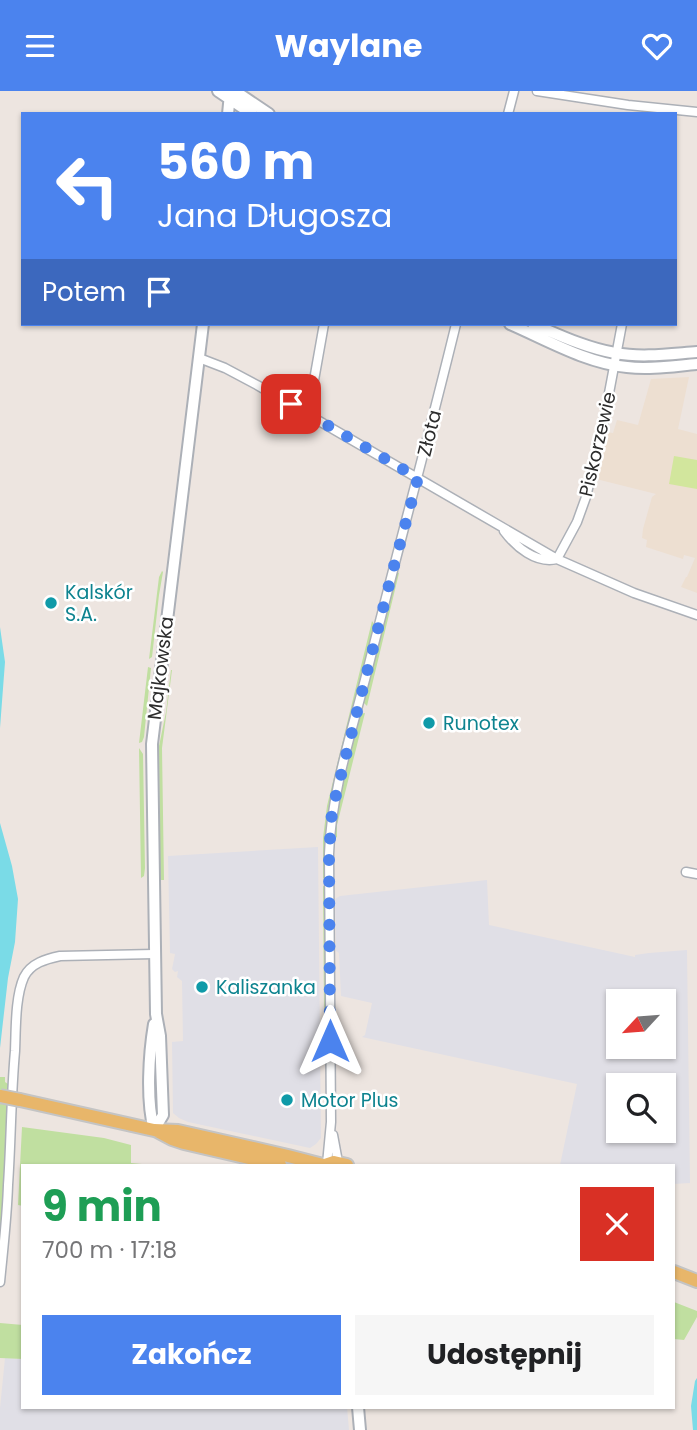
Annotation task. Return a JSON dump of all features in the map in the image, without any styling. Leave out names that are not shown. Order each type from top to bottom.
[{"type":"main road","points":[[218,91],[265,112]]},
{"type":"main road","points":[[236,98],[250,112]]},
{"type":"main road","name":"Majkowska","points":[[154,1130],[163,1115],[154,954],[152,744],[203,326]]},
{"type":"main road","points":[[515,326],[584,356],[614,365],[644,368],[697,364]]},
{"type":"main road","points":[[538,326],[583,345],[617,353],[650,355],[697,352]]},
{"type":"main road","points":[[0,1096],[327,1164]]},
{"type":"main road","points":[[154,1130],[184,1143],[276,1164]]},
{"type":"main road","points":[[675,1272],[697,1282]]},
{"type":"main road","points":[[358,1409],[360,1430]]},
{"type":"street","points":[[509,112],[514,91]]},
{"type":"street","points":[[537,91],[652,110],[697,112]]},
{"type":"street","points":[[308,414],[324,326]]},
{"type":"street","name":"Złota","points":[[332,1164],[331,824],[456,326]]},
{"type":"street","name":"Piskorzewie","points":[[557,559],[583,506],[601,433],[622,326]]},
{"type":"street","points":[[199,358],[237,374],[557,559],[624,589],[697,615]]},
{"type":"street","points":[[686,872],[697,874]]},
{"type":"street","points":[[0,1282],[7,1208],[18,1009],[21,985],[26,973],[34,965],[60,956],[154,954]]},
{"type":"shaded area","points":[[689,377],[678,429],[697,434],[697,593],[681,587],[695,558],[684,555],[683,559],[646,547],[647,540],[642,538],[652,497],[656,494],[596,479],[607,432],[613,433],[617,420],[638,425],[651,379]]},
{"type":"shaded area","points":[[318,847],[321,1138],[310,1148],[179,1118],[173,1113],[172,1042],[183,1041],[182,981],[177,977],[178,971],[172,969],[175,954],[170,953],[168,856]]},
{"type":"shaded area","points":[[487,880],[489,925],[635,957],[687,950],[690,1183],[675,1184],[675,1164],[560,1164],[577,1084],[362,1037],[365,1035],[372,1003],[341,996],[339,953],[336,951],[335,899],[340,896]]},
{"type":"shaded area","points":[[5,1358],[21,1359],[21,1409],[347,1409],[349,1430],[0,1430]]},
{"type":"green space","points":[[674,456],[697,460],[697,489],[669,484]]},
{"type":"green space","points":[[162,571],[152,657],[149,659],[159,577]]},
{"type":"green space","points":[[397,572],[399,573],[367,706],[363,702]]},
{"type":"green space","points":[[372,621],[374,624],[330,808],[325,842],[326,875],[323,879],[323,838],[327,806]]},
{"type":"green space","points":[[148,667],[151,668],[144,737],[139,743]]},
{"type":"green space","points":[[171,670],[162,748],[164,880],[160,880],[159,746]]},
{"type":"green space","points":[[365,713],[337,825],[337,838],[334,827],[340,797],[360,714]]},
{"type":"green space","points":[[139,748],[143,754],[145,868],[141,878]]},
{"type":"green space","points":[[323,886],[326,887],[324,1011]]},
{"type":"green space","points":[[0,1077],[5,1077],[8,1084],[8,1119],[0,1249]]},
{"type":"green space","points":[[22,1127],[104,1138],[131,1145],[131,1163],[142,1164],[21,1164],[21,1206],[18,1205]]},
{"type":"green space","points":[[675,1302],[697,1311],[697,1317],[684,1340],[675,1339]]},
{"type":"green space","points":[[0,1323],[21,1325],[21,1359],[0,1358]]},
{"type":"water","points":[[0,627],[5,662],[0,728]]},
{"type":"water","points":[[0,823],[18,899],[15,942],[0,1048]]},
{"type":"water","points":[[697,1378],[697,1430],[693,1430],[691,1406]]},
{"type":"place","name":"Kalskór S.A.","points":[[51,603]]},
{"type":"place","name":"Runotex","points":[[429,723]]},
{"type":"place","name":"Kaliszanka","points":[[202,987]]},
{"type":"place","name":"Motor Plus","points":[[287,1100]]},
{"type":"route","points":[[291,404],[418,478],[332,811],[329,854],[330,1041]]}]
